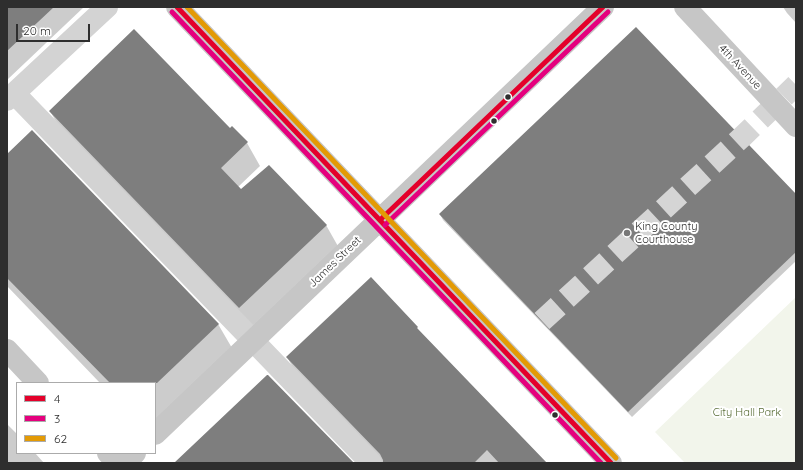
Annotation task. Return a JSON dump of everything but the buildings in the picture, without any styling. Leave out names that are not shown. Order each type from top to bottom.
[{"type":"main road","points":[[177,7],[611,463]]},
{"type":"main road","name":"James Street","points":[[156,433],[603,7]]},
{"type":"main road","name":"4th Avenue","points":[[685,7],[796,126]]},
{"type":"main road","points":[[7,350],[37,382]]},
{"type":"main road","points":[[109,454],[118,463]]},
{"type":"main road","points":[[125,463],[134,454]]},
{"type":"street","points":[[107,7],[10,96],[371,463]]},
{"type":"green space","name":"City Hall Park","points":[[796,297],[796,463],[685,463],[655,432]]},
{"type":"tunnel","points":[[542,321],[742,137],[796,85]]},
{"type":"transit line","name":"4","points":[[177,7],[611,463]]},
{"type":"transit line","name":"62","points":[[187,7],[616,458]]},
{"type":"transit line","name":"4","points":[[380,220],[603,7]]},
{"type":"transit line","name":"3","points":[[172,12],[601,463]]},
{"type":"transit line","name":"3","points":[[385,225],[608,12]]},
{"type":"place","name":"King County Courthouse","points":[[627,233]]}]
